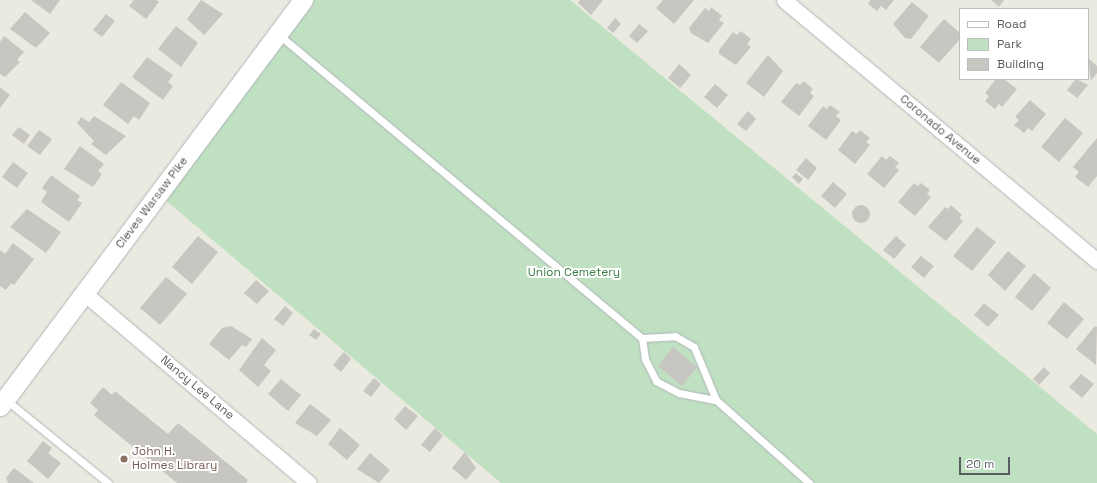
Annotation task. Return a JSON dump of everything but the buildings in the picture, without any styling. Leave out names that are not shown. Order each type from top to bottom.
[{"type":"street","name":"Cleves Warsaw Pike","points":[[2,402],[303,0]]},
{"type":"street","name":"Coronado Avenue","points":[[784,0],[1097,261]]},
{"type":"street","name":"Nancy Lee Lane","points":[[84,293],[302,481]]},
{"type":"lane","points":[[278,34],[642,338],[645,359],[656,381],[679,393],[716,400]]},
{"type":"lane","points":[[642,338],[675,336],[694,347],[716,400],[809,483]]},
{"type":"lane","points":[[2,402],[108,483]]},
{"type":"green space","name":"Union Cemetery","points":[[303,0],[570,0],[1097,434],[1097,483],[501,483],[158,194]]},
{"type":"place","name":"John H. Holmes Library","points":[[124,459]]}]
